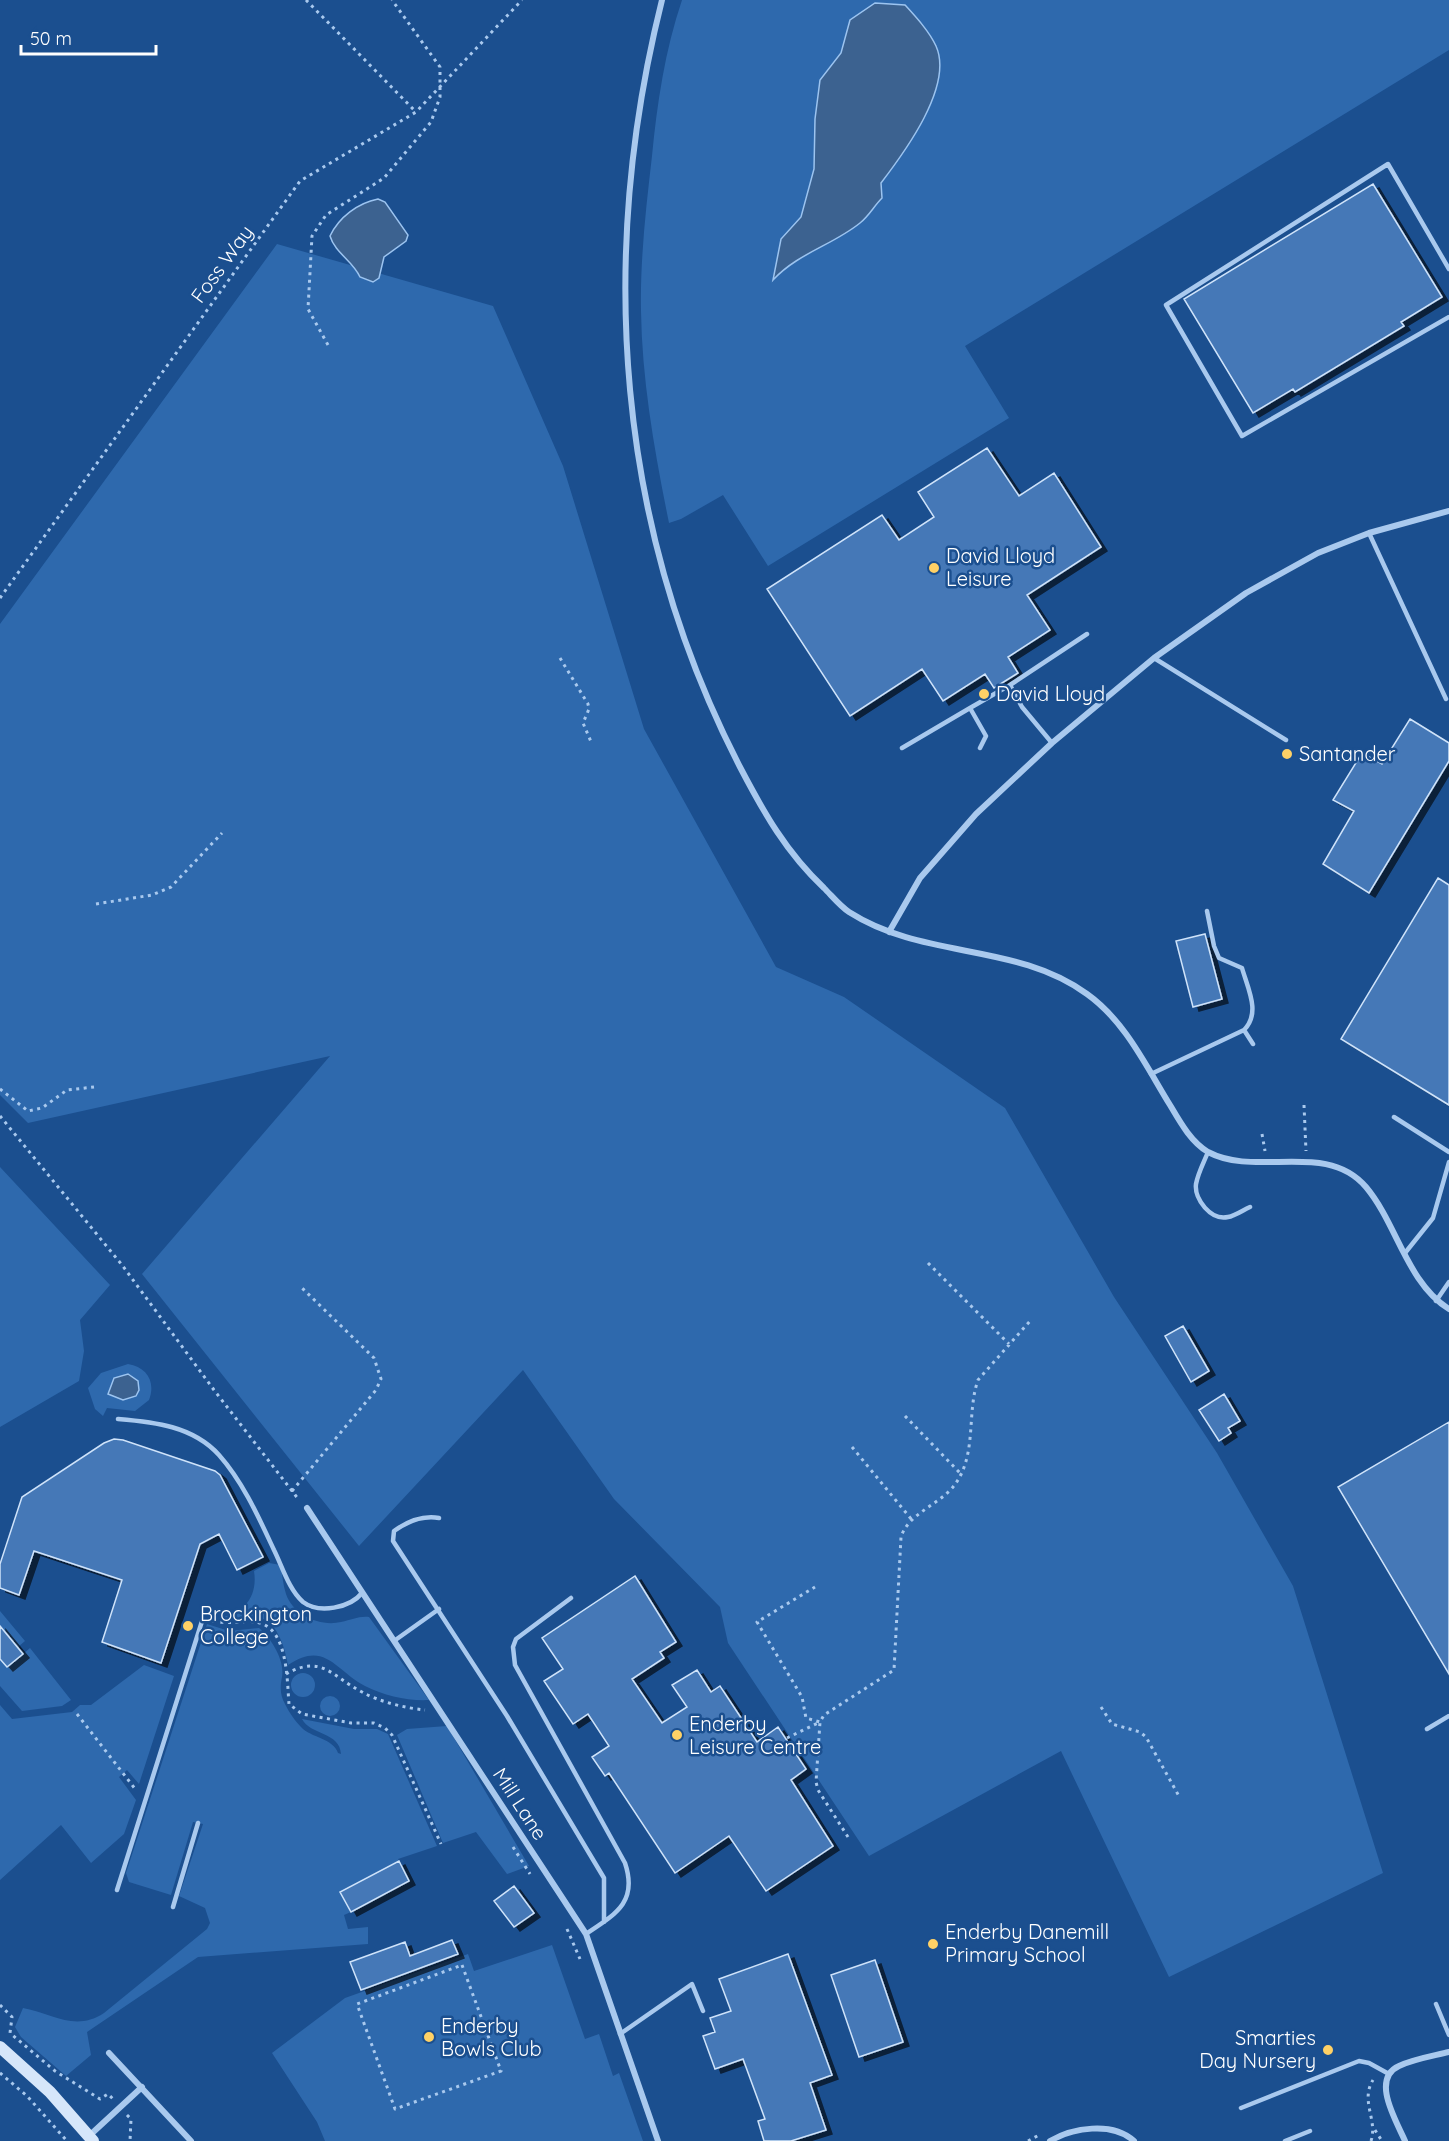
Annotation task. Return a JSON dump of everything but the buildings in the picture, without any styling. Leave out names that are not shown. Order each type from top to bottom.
[{"type":"main road","points":[[0,2047],[51,2092],[91,2139]]},
{"type":"street","points":[[662,0],[651,45],[632,158],[624,317],[632,419],[662,573],[689,654],[723,733],[763,810],[795,861],[847,911],[889,932],[920,943],[1016,959],[1067,980],[1109,1011],[1181,1124],[1197,1145],[1208,1152],[1229,1159],[1330,1164],[1365,1185],[1436,1301],[1449,1309]]},
{"type":"street","points":[[889,932],[920,878],[976,814],[1052,743],[1154,658],[1246,593],[1318,553],[1369,533],[1449,511]]},
{"type":"street","name":"Mill Lane","points":[[307,1508],[586,1934],[658,2141]]},
{"type":"street","points":[[1404,2141],[1387,2097],[1388,2078],[1398,2066],[1449,2052]]},
{"type":"street","points":[[109,2053],[191,2141]]},
{"type":"street","points":[[91,2139],[142,2087]]},
{"type":"street","points":[[1050,2141],[1064,2133],[1096,2128],[1128,2136],[1134,2141]]},
{"type":"lane","points":[[1449,268],[1388,164],[1166,305],[1242,436],[1449,317]]},
{"type":"lane","points":[[1369,533],[1446,699]]},
{"type":"lane","points":[[902,748],[1010,685],[1087,634]]},
{"type":"lane","points":[[1154,658],[1286,741]]},
{"type":"lane","points":[[1010,685],[1022,707],[1052,743]]},
{"type":"lane","points":[[970,708],[986,736],[980,748]]},
{"type":"lane","points":[[1151,1074],[1244,1030],[1250,1024],[1254,1013],[1242,968],[1219,958],[1214,946],[1207,912]]},
{"type":"lane","points":[[1244,1030],[1253,1044]]},
{"type":"lane","points":[[1394,1117],[1449,1152]]},
{"type":"lane","points":[[1208,1152],[1196,1186],[1197,1197],[1208,1211],[1216,1216],[1227,1218],[1250,1207]]},
{"type":"lane","points":[[1405,1253],[1433,1218],[1449,1162]]},
{"type":"lane","points":[[1436,1301],[1449,1282]]},
{"type":"lane","points":[[118,1419],[160,1423],[191,1434],[218,1454],[243,1489],[285,1575],[303,1602],[321,1609],[358,1599],[362,1593]]},
{"type":"lane","points":[[439,1518],[420,1517],[401,1526],[392,1535],[398,1550],[507,1716],[604,1878],[604,1922]]},
{"type":"lane","points":[[571,1598],[516,1639],[513,1647],[515,1665],[625,1863],[631,1880],[625,1900],[604,1922],[586,1934]]},
{"type":"lane","points":[[394,1641],[439,1610]]},
{"type":"lane","points":[[117,1890],[203,1617]]},
{"type":"lane","points":[[1427,1730],[1449,1716]]},
{"type":"lane","points":[[172,1907],[198,1823]]},
{"type":"lane","points":[[620,2034],[692,1984],[703,2011]]},
{"type":"lane","points":[[1436,2004],[1449,2035]]},
{"type":"lane","points":[[1241,2108],[1359,2061],[1369,2063],[1388,2078]]},
{"type":"lane","points":[[1285,2141],[1310,2131]]},
{"type":"path","points":[[306,0],[416,112]]},
{"type":"path","points":[[328,345],[308,309],[312,236],[326,215],[384,178],[431,122],[440,97],[441,67],[392,0]]},
{"type":"path","name":"Foss Way","points":[[0,598],[300,181],[416,112],[522,0]]},
{"type":"path","points":[[560,658],[588,704],[589,709],[582,723],[592,744]]},
{"type":"path","points":[[96,904],[152,895],[171,887],[222,833]]},
{"type":"path","points":[[0,1089],[28,1111],[42,1108],[55,1096],[67,1090],[94,1087]]},
{"type":"path","points":[[1304,1105],[1306,1162]]},
{"type":"path","points":[[0,1116],[122,1265],[307,1508]]},
{"type":"path","points":[[1262,1134],[1266,1161]]},
{"type":"path","points":[[928,1263],[1010,1344]]},
{"type":"path","points":[[292,1491],[376,1390],[381,1379],[374,1358],[300,1286]]},
{"type":"path","points":[[848,1837],[818,1790],[816,1782],[820,1722],[824,1715],[894,1670],[901,1537],[904,1527],[953,1486],[960,1473],[973,1428],[973,1408],[978,1380],[1030,1322]]},
{"type":"path","points":[[905,1416],[960,1473]]},
{"type":"path","points":[[852,1447],[912,1520]]},
{"type":"path","points":[[815,1587],[757,1623],[802,1697],[806,1718],[820,1722]]},
{"type":"path","points":[[203,1617],[223,1624],[234,1625],[248,1621],[262,1623],[278,1641],[286,1674],[289,1704],[302,1714],[351,1723],[374,1723],[392,1734],[441,1844]]},
{"type":"path","points":[[286,1674],[302,1665],[312,1665],[322,1668],[362,1692],[386,1701],[421,1710],[440,1710]]},
{"type":"path","points":[[1101,1707],[1112,1724],[1140,1732],[1146,1737],[1180,1798]]},
{"type":"path","points":[[77,1714],[145,1800]]},
{"type":"path","points":[[787,1738],[820,1722]]},
{"type":"path","points":[[512,1846],[533,1878]]},
{"type":"path","points":[[564,1924],[584,1969]]},
{"type":"path","points":[[462,1965],[501,2071],[395,2109],[357,2004],[462,1965]]},
{"type":"path","points":[[0,2005],[12,2017],[10,2032],[55,2071],[100,2099],[108,2094],[131,2119],[130,2141]]},
{"type":"path","points":[[0,2073],[27,2096],[67,2141]]},
{"type":"path","points":[[1375,2130],[1382,2141]]},
{"type":"shaded area","points":[[682,0],[1449,0],[1449,50],[965,346],[1009,418],[768,566],[723,495],[681,519],[669,523],[650,418],[642,338],[641,273],[659,97],[666,58]]},
{"type":"shaded area","points":[[875,3],[905,5],[933,40],[940,62],[933,99],[902,155],[881,183],[882,198],[866,217],[850,231],[793,263],[773,280],[781,239],[801,217],[814,169],[815,119],[820,80],[841,53],[850,20]]},
{"type":"shaded area","points":[[378,199],[385,202],[408,235],[406,241],[384,257],[379,278],[373,282],[360,277],[332,242],[330,236],[338,223],[350,212]]},
{"type":"shaded area","points":[[277,244],[493,306],[563,466],[644,729],[776,967],[844,997],[1005,1108],[1114,1297],[1217,1453],[1293,1586],[1383,1873],[1169,1977],[1061,1751],[869,1856],[728,1643],[720,1607],[614,1499],[523,1370],[359,1546],[142,1274],[330,1056],[28,1123],[0,1095],[0,624]]},
{"type":"shaded area","points":[[0,1167],[110,1285],[80,1320],[84,1351],[79,1381],[0,1427]]},
{"type":"shaded area","points":[[128,1364],[140,1368],[148,1376],[151,1387],[149,1400],[135,1411],[107,1408],[103,1416],[95,1409],[88,1388],[101,1373]]},
{"type":"shaded area","points":[[128,1374],[138,1381],[139,1390],[136,1396],[123,1400],[108,1394],[114,1378]]},
{"type":"shaded area","points":[[269,1563],[281,1565],[286,1594],[295,1608],[308,1618],[333,1623],[369,1617],[429,1700],[404,1699],[373,1690],[321,1656],[311,1655],[288,1665],[279,1635],[269,1623],[256,1617],[218,1618],[235,1613],[247,1603],[254,1589],[254,1571]]},
{"type":"shaded area","points":[[0,1611],[25,1641],[18,1647],[0,1626]]},
{"type":"shaded area","points":[[207,1624],[229,1631],[259,1628],[264,1632],[279,1657],[282,1670],[281,1694],[290,1713],[305,1731],[332,1744],[338,1753],[341,1754],[336,1742],[311,1728],[302,1719],[354,1729],[377,1729],[388,1734],[437,1846],[398,1859],[399,1861],[341,1892],[351,1912],[344,1915],[348,1929],[368,1927],[368,1944],[198,1957],[87,2032],[91,2055],[66,2076],[21,2037],[15,2027],[23,2008],[74,2021],[83,2021],[104,2013],[207,1929],[210,1923],[205,1908],[179,1896],[203,1824],[193,1822],[171,1895],[129,1882],[126,1873]]},
{"type":"shaded area","points":[[30,1648],[71,1700],[62,1706],[22,1711],[0,1686],[0,1659],[8,1667]]},
{"type":"shaded area","points":[[144,1665],[174,1676],[139,1784],[127,1770],[119,1777],[136,1800],[124,1834],[91,1863],[61,1825],[0,1880],[0,1705],[12,1719],[72,1712],[80,1705],[91,1705]]},
{"type":"shaded area","points":[[303,1673],[311,1677],[315,1685],[311,1693],[303,1697],[295,1693],[291,1685],[295,1677]]},
{"type":"shaded area","points":[[330,1696],[337,1699],[340,1706],[337,1713],[330,1716],[323,1713],[320,1706],[323,1699]]},
{"type":"shaded area","points":[[447,1726],[529,1866],[507,1874],[476,1832],[443,1843],[397,1735],[407,1729]]},
{"type":"shaded area","points":[[552,1945],[585,2039],[599,2034],[613,2076],[619,2073],[643,2141],[325,2141],[317,2122],[272,2053],[345,1998],[468,1954],[474,1971]]},
{"type":"place","name":"David Lloyd Leisure","points":[[934,568]]},
{"type":"place","name":"David Lloyd","points":[[984,694]]},
{"type":"place","name":"Santander","points":[[1287,754]]},
{"type":"place","name":"Brockington College","points":[[188,1626]]},
{"type":"place","name":"Enderby Leisure Centre","points":[[677,1735]]},
{"type":"place","name":"Enderby Danemill Primary School","points":[[933,1944]]},
{"type":"place","name":"Enderby Bowls Club","points":[[429,2037]]},
{"type":"place","name":"Smarties Day Nursery","points":[[1328,2050]]}]
